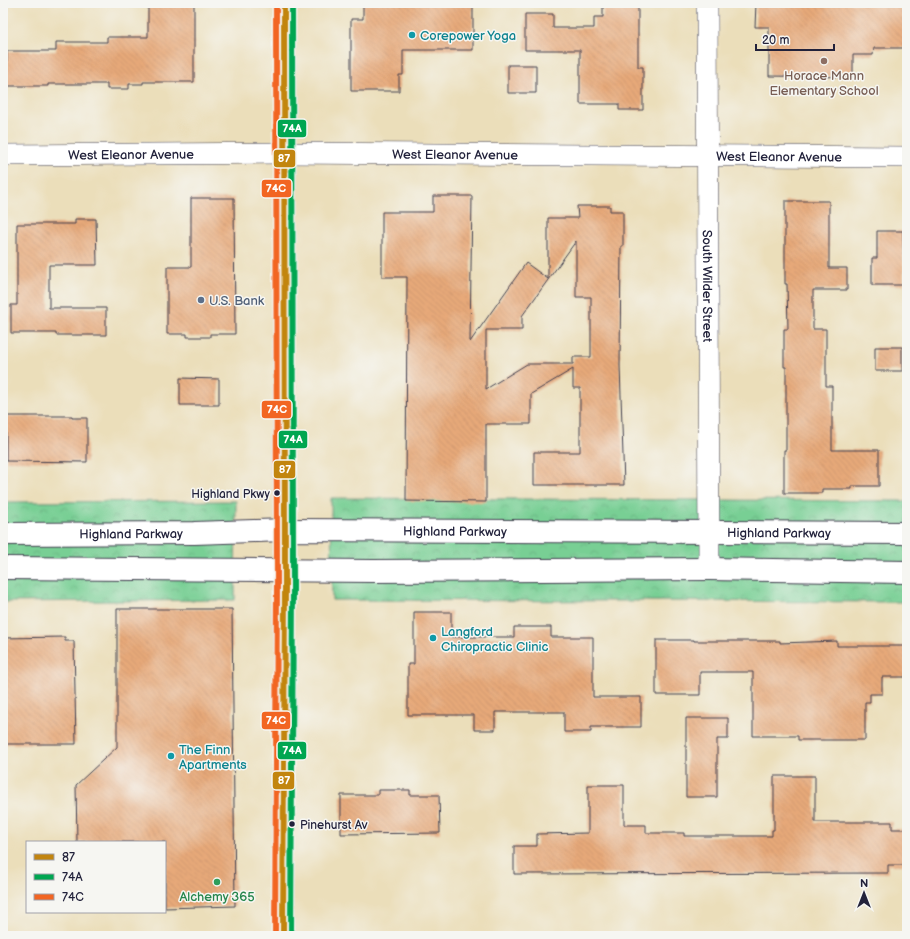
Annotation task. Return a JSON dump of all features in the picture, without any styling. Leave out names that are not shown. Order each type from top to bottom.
[{"type":"street","points":[[283,936],[285,570],[284,3]]},
{"type":"street","name":"South Wilder Street","points":[[707,3],[709,569]]},
{"type":"street","name":"West Eleanor Avenue","points":[[3,154],[907,157]]},
{"type":"street","name":"Highland Parkway","points":[[3,534],[194,533],[285,530],[907,533]]},
{"type":"street","points":[[3,568],[285,570],[709,569],[907,572]]},
{"type":"green space","points":[[331,498],[907,501],[907,602],[332,600]]},
{"type":"green space","points":[[236,501],[235,600],[3,602],[3,502]]},
{"type":"building","points":[[148,3],[194,3],[194,82],[143,82],[143,84],[129,84],[129,89],[107,89],[107,84],[7,86],[7,51],[56,51],[56,42],[107,42],[107,37],[148,37]]},
{"type":"building","name":"Corepower Yoga","points":[[363,3],[473,3],[473,50],[403,50],[403,75],[399,75],[399,91],[351,91],[351,19],[363,19]]},
{"type":"building","points":[[603,3],[638,3],[638,67],[643,67],[643,110],[619,110],[619,104],[580,104],[580,50],[525,50],[525,14],[553,14],[553,28],[594,28],[594,17],[603,17]]},
{"type":"building","name":"Horace Mann Elementary School","points":[[756,3],[907,3],[907,48],[874,48],[873,55],[853,55],[853,77],[769,76],[769,27],[755,27]]},
{"type":"building","points":[[508,65],[536,65],[536,93],[508,93]]},
{"type":"building","points":[[433,196],[472,196],[470,342],[526,263],[548,279],[548,218],[578,218],[577,206],[610,206],[610,211],[623,211],[623,246],[621,246],[620,366],[624,485],[534,485],[534,452],[580,452],[580,388],[573,388],[573,369],[531,394],[531,424],[486,424],[486,502],[406,501],[407,277],[382,277],[382,212],[433,212]],"holes":[[[576,241],[576,297],[591,297],[591,357],[573,357],[573,364],[527,364],[486,389],[486,330],[522,330],[522,316]]]},
{"type":"building","name":"U.S. Bank","points":[[191,198],[234,198],[235,334],[210,334],[210,337],[187,337],[187,334],[167,334],[167,267],[191,267]]},
{"type":"building","points":[[785,201],[829,201],[829,268],[847,268],[847,290],[813,290],[813,329],[826,329],[826,386],[832,386],[832,450],[879,450],[879,486],[852,486],[852,489],[822,489],[822,493],[784,493],[784,450],[786,450],[786,367],[784,367],[784,329],[788,329],[787,284],[785,284]]},
{"type":"building","points":[[75,219],[96,219],[97,265],[49,265],[49,308],[106,308],[106,335],[11,333],[11,305],[17,305],[17,224],[75,224]]},
{"type":"building","points":[[877,231],[903,231],[904,285],[872,285],[872,258],[877,258]]},
{"type":"building","points":[[875,347],[902,347],[902,371],[875,371]]},
{"type":"building","points":[[180,378],[219,379],[219,405],[180,405]]},
{"type":"building","points":[[6,416],[72,416],[72,418],[87,418],[87,462],[6,461]]},
{"type":"building","name":"The Finn Apartments","points":[[117,609],[232,609],[235,906],[166,908],[166,841],[77,841],[76,785],[117,747]]},
{"type":"building","points":[[414,612],[451,612],[451,637],[514,637],[514,627],[551,627],[551,637],[593,637],[593,697],[641,697],[641,727],[591,727],[591,732],[564,732],[564,712],[495,712],[495,730],[474,730],[474,715],[408,715],[408,664],[414,664]]},
{"type":"building","points":[[65,637],[65,641],[74,641],[76,744],[5,744],[5,739],[3,739],[3,638]]},
{"type":"building","points":[[656,640],[780,641],[780,643],[837,641],[837,646],[907,646],[907,677],[882,677],[882,694],[870,694],[870,702],[865,702],[865,740],[798,740],[798,736],[753,736],[753,672],[700,672],[700,695],[656,695]]},
{"type":"building","points":[[686,718],[728,718],[728,739],[717,739],[717,797],[686,797]]},
{"type":"building","points":[[774,776],[815,776],[815,822],[892,822],[892,829],[907,829],[907,865],[888,865],[888,873],[514,874],[514,846],[537,846],[537,834],[588,833],[588,785],[624,785],[624,825],[646,825],[646,833],[684,833],[684,836],[772,836],[772,830],[774,830]]},
{"type":"building","points":[[378,790],[410,790],[410,795],[439,795],[440,833],[341,834],[341,795],[378,795]]},
{"type":"transit line","name":"74C","points":[[275,936],[277,589],[276,3]]},
{"type":"transit line","name":"87","points":[[283,936],[285,589],[284,3]]},
{"type":"transit line","name":"74A","points":[[291,936],[293,589],[292,3]]},
{"type":"place","name":"Corepower Yoga","points":[[412,35]]},
{"type":"place","name":"Horace Mann Elementary School","points":[[824,61]]},
{"type":"place","name":"U.S. Bank","points":[[201,300]]},
{"type":"place","name":"Highland Pkwy","points":[[277,493]]},
{"type":"place","name":"Langford Chiropractic Clinic","points":[[433,638]]},
{"type":"place","name":"The Finn Apartments","points":[[171,756]]},
{"type":"place","name":"Pinehurst Av","points":[[292,824]]},
{"type":"place","name":"Alchemy 365","points":[[217,882]]}]
